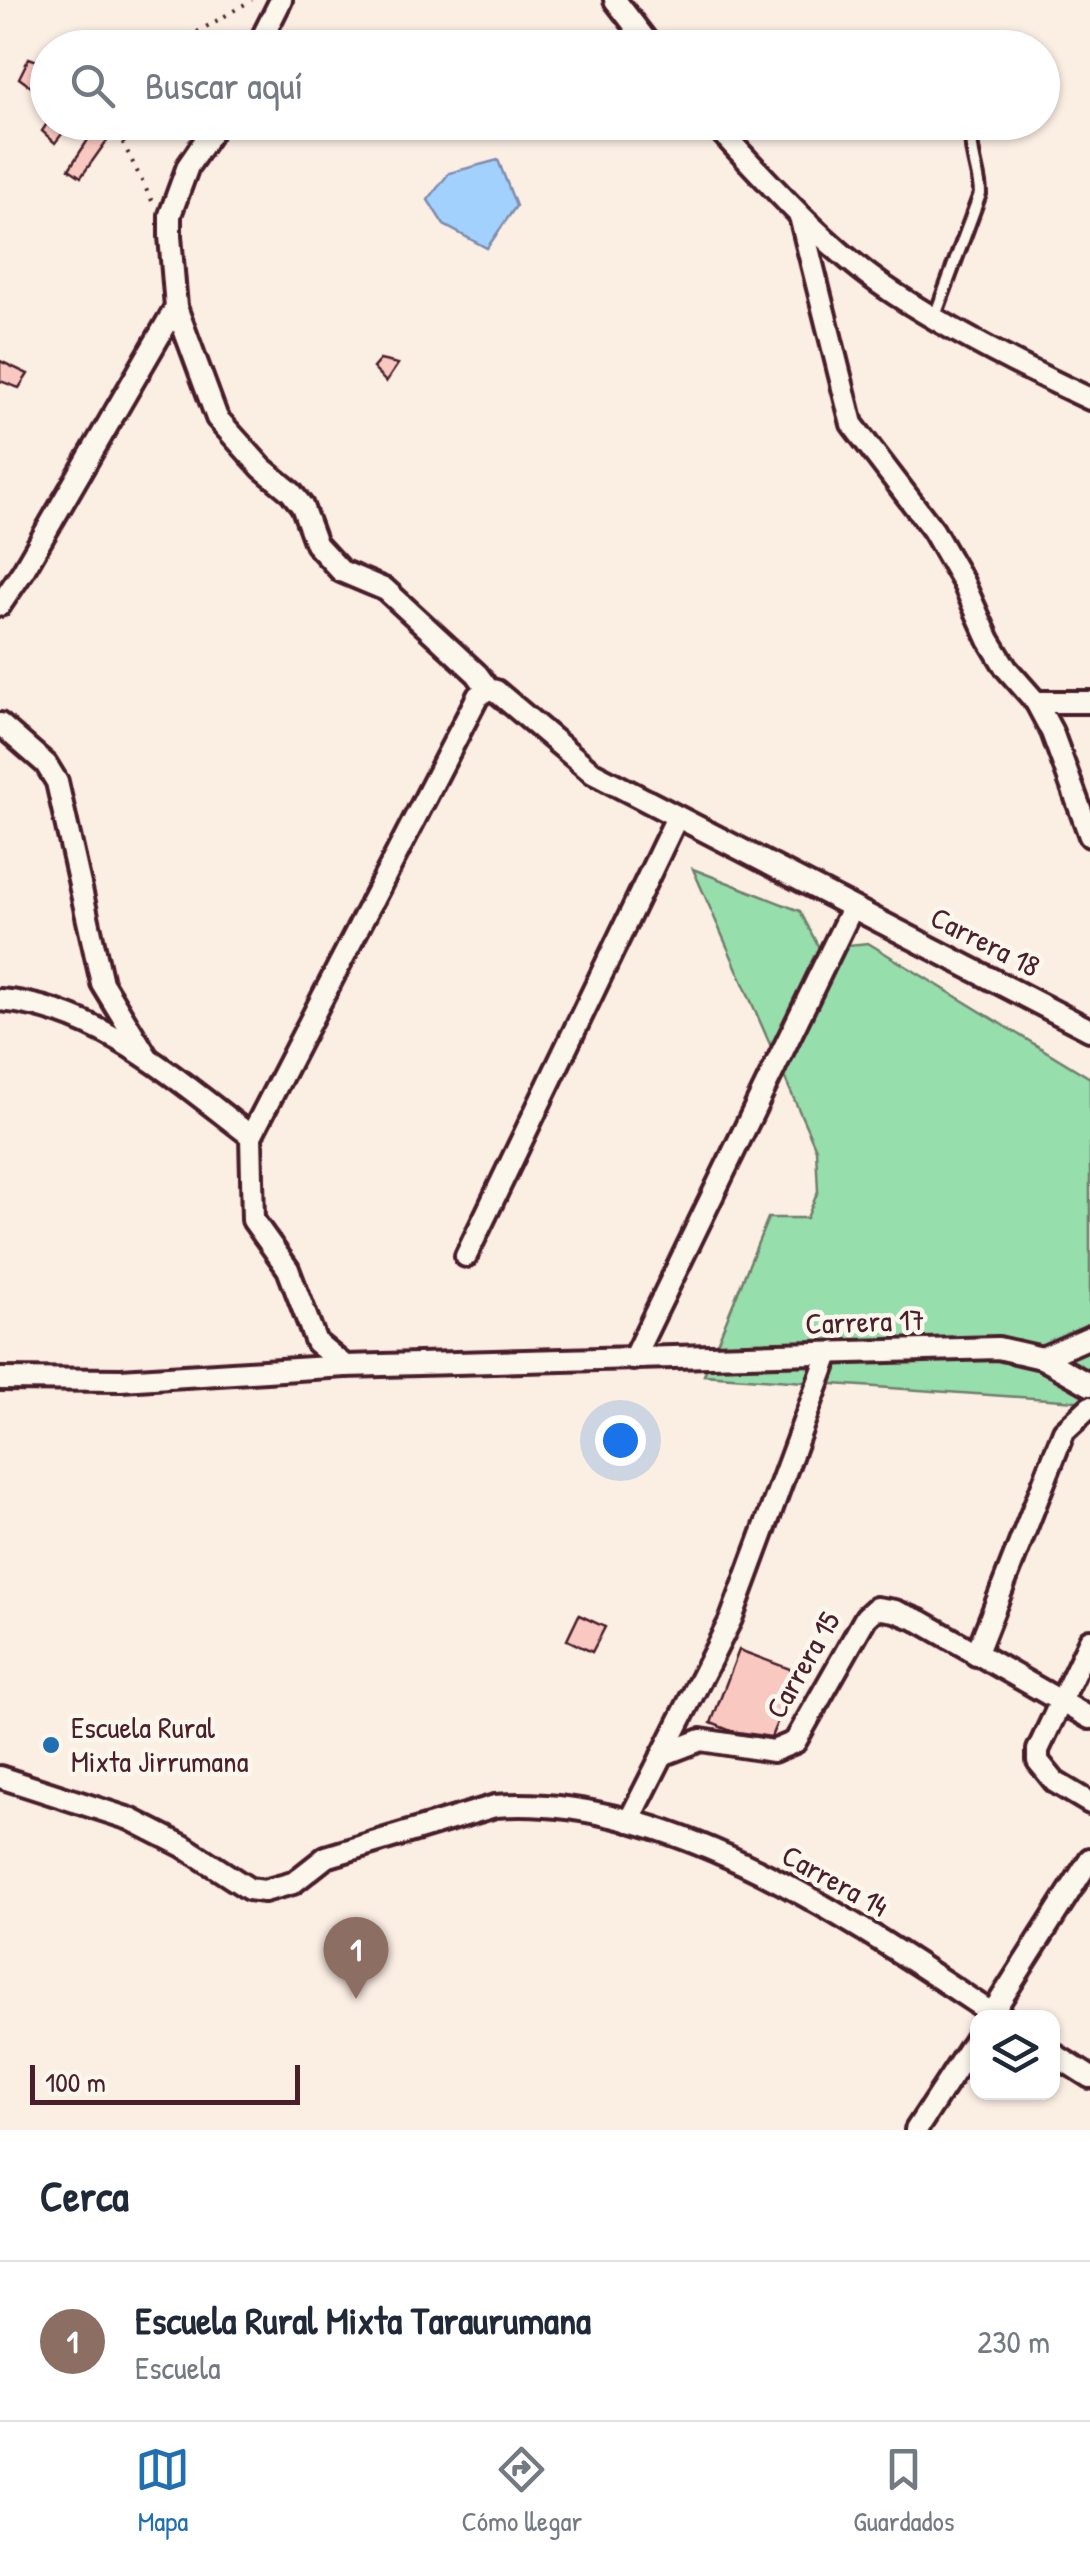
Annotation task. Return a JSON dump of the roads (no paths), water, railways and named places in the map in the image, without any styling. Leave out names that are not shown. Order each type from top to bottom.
[{"type":"street","points":[[265,30],[281,0]]},
{"type":"street","points":[[616,0],[638,30]]},
{"type":"street","name":"Carrera 18","points":[[206,140],[188,166],[170,215],[176,307],[216,418],[262,468],[291,492],[302,506],[316,544],[341,572],[386,590],[477,674],[488,690],[496,691],[594,773],[1090,1030]]},
{"type":"street","points":[[729,140],[800,216],[894,294],[1090,399]]},
{"type":"street","points":[[800,216],[852,424],[933,530],[997,654],[1036,702],[1052,732],[1090,836]]},
{"type":"street","points":[[0,604],[176,307]]},
{"type":"street","points":[[345,1366],[316,1342],[288,1269],[253,1220],[251,1136],[478,696],[488,690]]},
{"type":"street","points":[[1036,702],[1090,702]]},
{"type":"street","points":[[0,724],[46,764],[57,782],[102,983],[147,1057]]},
{"type":"street","points":[[466,1256],[677,817]]},
{"type":"street","points":[[633,1359],[852,908]]},
{"type":"street","points":[[0,1000],[28,1002],[61,1012],[147,1057],[251,1136]]},
{"type":"street","points":[[1042,1358],[1090,1337]]},
{"type":"street","name":"Carrera 17","points":[[0,1379],[200,1376],[345,1366],[998,1348],[1042,1358],[1090,1385]]},
{"type":"street","points":[[629,1820],[731,1619],[830,1354]]},
{"type":"street","points":[[976,1655],[1064,1432],[1090,1407]]},
{"type":"street","name":"Carrera 15","points":[[662,1755],[702,1740],[773,1752],[794,1742],[866,1617],[876,1608],[920,1622],[1090,1718]]},
{"type":"street","points":[[1090,1640],[1038,1750],[1038,1761],[1056,1782],[1090,1803]]},
{"type":"street","name":"Carrera 14","points":[[0,1778],[130,1819],[183,1846],[249,1889],[264,1891],[293,1883],[326,1857],[495,1806],[574,1808],[629,1820],[726,1856],[802,1895],[918,1962],[985,2010]]},
{"type":"street","points":[[997,2010],[1090,1859]]},
{"type":"street","points":[[916,2130],[970,2047]]},
{"type":"street","points":[[1060,2058],[1090,2077]]},
{"type":"lane","points":[[935,316],[980,194],[980,174],[971,140]]},
{"type":"water","points":[[498,160],[516,206],[487,248],[444,225],[428,200],[449,173]]},
{"type":"place","name":"Escuela Rural Mixta Jirrumana","points":[[51,1745]]},
{"type":"place","name":"Escuela Rural Mixta Taraurumana","points":[[356,1999]]}]
